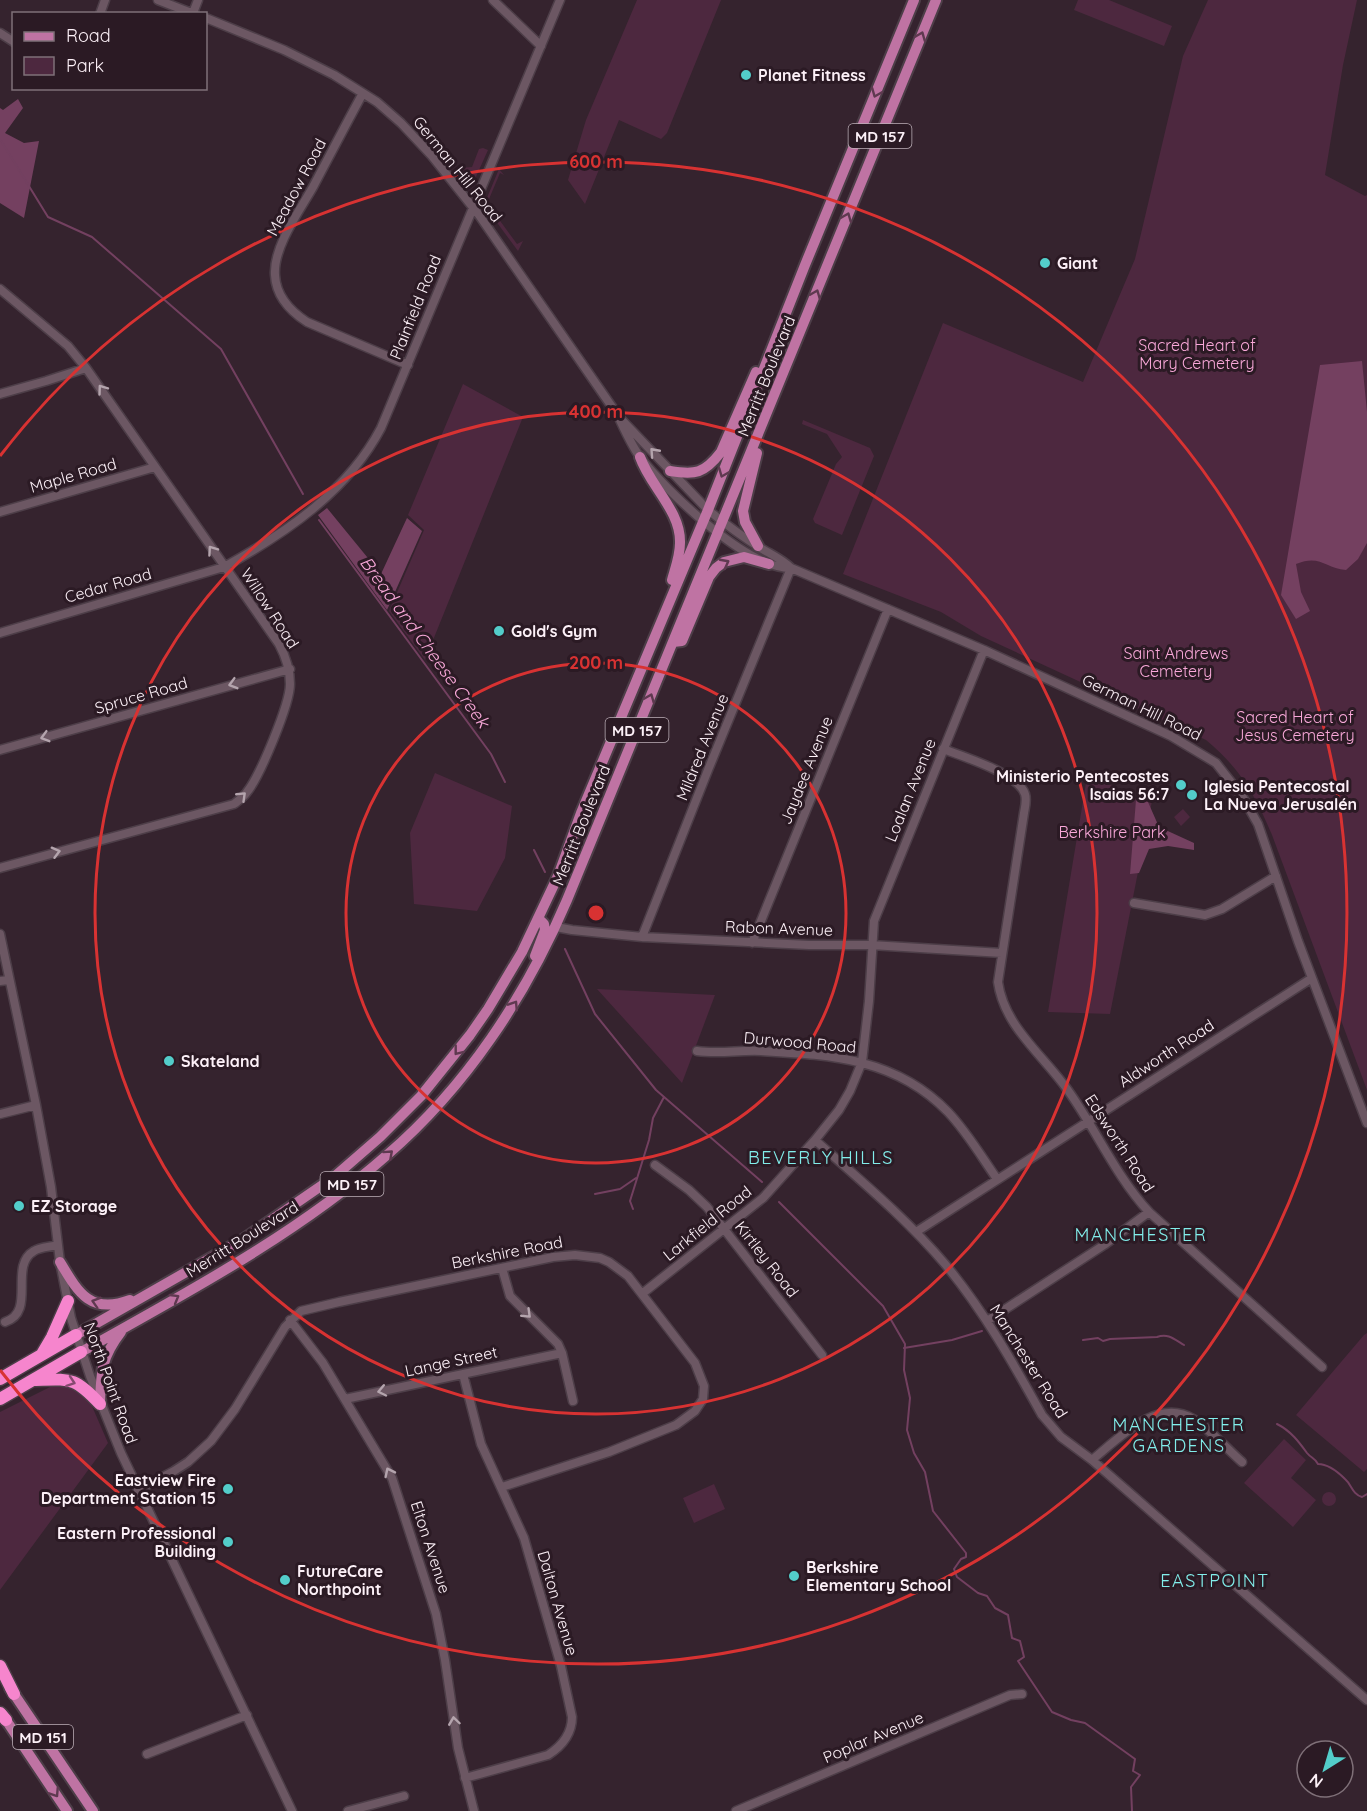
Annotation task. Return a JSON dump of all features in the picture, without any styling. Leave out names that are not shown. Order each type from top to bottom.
[{"type":"highway","points":[[40,1356],[52,1337],[68,1301]]},
{"type":"highway","points":[[0,1379],[76,1335]]},
{"type":"highway","points":[[0,1399],[81,1352]]},
{"type":"highway","points":[[34,1380],[69,1379],[85,1388],[100,1404]]},
{"type":"highway","points":[[0,1666],[14,1694]]},
{"type":"main road","name":"Merritt Boulevard","points":[[76,1335],[244,1239],[334,1177],[421,1096],[470,1035],[505,982],[539,919],[558,876],[581,813],[708,510],[914,0]]},
{"type":"main road","name":"Merritt Boulevard","points":[[81,1352],[220,1272],[330,1202],[388,1154],[457,1083],[501,1024],[527,983],[556,927],[936,0]]},
{"type":"main road","points":[[670,471],[693,474],[704,470],[715,460],[721,452],[757,369],[763,371]]},
{"type":"main road","points":[[758,546],[745,522],[743,511],[764,421]]},
{"type":"main road","points":[[640,457],[645,472],[677,523],[680,545],[672,580],[674,591]]},
{"type":"main road","points":[[672,642],[682,641],[709,577],[716,568],[724,562],[744,557],[769,564]]},
{"type":"main road","points":[[556,927],[548,915],[560,884],[558,876]]},
{"type":"main road","points":[[527,983],[545,930],[544,924],[539,919]]},
{"type":"main road","points":[[60,1262],[75,1289],[93,1304],[108,1305],[124,1302],[149,1292]]},
{"type":"main road","points":[[100,1404],[102,1362],[112,1343],[125,1327]]},
{"type":"main road","name":"MD 151","points":[[0,1673],[93,1811]]},
{"type":"main road","name":"MD 151","points":[[2,1714],[67,1811]]},
{"type":"main road","points":[[71,1780],[87,1811]]},
{"type":"street","points":[[158,0],[191,12]]},
{"type":"street","points":[[493,0],[541,46]]},
{"type":"street","name":"Plainfield Road","points":[[224,567],[253,551],[318,505],[346,479],[374,443],[560,0]]},
{"type":"street","name":"German Hill Road","points":[[207,18],[304,59],[363,93],[388,111],[414,136],[473,207],[619,417],[708,510],[723,522],[784,561],[791,568],[984,650],[1171,735],[1216,763],[1233,782],[1252,810],[1296,935],[1367,1123]]},
{"type":"street","name":"Meadow Road","points":[[363,93],[285,237],[277,258],[275,274],[279,292],[297,316],[321,329],[408,365]]},
{"type":"street","name":"Willow Road","points":[[0,289],[68,346],[86,368],[279,644],[290,669],[288,698],[261,768],[248,791],[234,804],[0,868]]},
{"type":"street","points":[[0,394],[86,368]]},
{"type":"street","name":"German Hill Road","points":[[619,417],[640,457],[703,522],[769,564],[791,568]]},
{"type":"street","name":"Maple Road","points":[[0,512],[155,467]]},
{"type":"street","name":"Cedar Road","points":[[0,633],[224,567]]},
{"type":"street","name":"Mildred Avenue","points":[[642,937],[791,568]]},
{"type":"street","name":"Jaydee Avenue","points":[[752,943],[888,609]]},
{"type":"street","name":"Loalan Avenue","points":[[872,945],[874,921],[878,908],[984,650]]},
{"type":"street","name":"Spruce Road","points":[[0,750],[290,669]]},
{"type":"street","name":"Edsworth Road","points":[[943,749],[1013,780],[1021,787],[1025,795],[998,982],[1005,1010],[1067,1089],[1128,1188],[1149,1212],[1322,1367]]},
{"type":"street","points":[[1134,903],[1205,915],[1222,909],[1276,876]]},
{"type":"street","name":"Rabon Avenue","points":[[556,927],[642,937],[809,945],[872,945],[1002,953]]},
{"type":"street","name":"North Point Road","points":[[0,933],[5,981],[36,1105],[51,1187],[60,1262],[81,1352],[100,1404],[138,1490],[292,1811]]},
{"type":"street","name":"Larkfield Road","points":[[643,1293],[763,1198],[815,1140],[845,1100],[862,1062],[872,945]]},
{"type":"street","name":"Aldworth Road","points":[[916,1232],[1312,978]]},
{"type":"street","name":"Durwood Road","points":[[697,1051],[789,1053],[862,1062],[902,1076],[928,1093],[949,1113],[997,1179]]},
{"type":"street","points":[[0,1114],[36,1105]]},
{"type":"street","name":"Manchester Road","points":[[815,1140],[916,1232],[946,1266],[987,1321],[1042,1415],[1061,1437],[1092,1460],[1367,1700]]},
{"type":"street","name":"Kirtley Road","points":[[655,1165],[689,1190],[726,1229],[822,1355]]},
{"type":"street","points":[[987,1321],[1104,1245],[1149,1212]]},
{"type":"street","points":[[5,1322],[13,1317],[21,1304],[22,1272],[25,1260],[33,1251],[57,1245]]},
{"type":"street","name":"Berkshire Road","points":[[290,1320],[310,1308],[553,1257],[587,1255],[609,1262],[628,1276],[700,1371],[704,1393],[695,1411],[676,1425],[609,1452],[502,1486]]},
{"type":"street","points":[[502,1268],[510,1296],[553,1338],[562,1353],[573,1401]]},
{"type":"street","points":[[138,1490],[174,1471],[211,1441],[235,1409],[290,1320]]},
{"type":"street","name":"Elton Avenue","points":[[290,1320],[323,1363],[392,1478],[429,1590],[442,1638],[458,1748],[474,1811]]},
{"type":"street","name":"Lange Street","points":[[345,1399],[562,1353]]},
{"type":"street","name":"Dalton Avenue","points":[[463,1374],[482,1444],[519,1524],[531,1559],[561,1666],[572,1725],[565,1740],[548,1755],[465,1778]]},
{"type":"street","points":[[1092,1460],[1149,1418],[1180,1413],[1196,1421],[1242,1462]]},
{"type":"street","name":"Poplar Avenue","points":[[736,1811],[1010,1695],[1022,1694]]},
{"type":"street","points":[[147,1754],[246,1715]]},
{"type":"street","points":[[348,1811],[404,1796]]},
{"type":"green space","points":[[637,0],[721,0],[667,133],[661,139],[619,120],[585,204],[568,180],[586,120]]},
{"type":"green space","points":[[1078,0],[1109,0],[1172,26],[1164,46],[1074,10]]},
{"type":"green space","points":[[1208,0],[1357,0],[1343,65],[1325,175],[1367,195],[1367,1090],[1266,821],[1245,783],[1218,750],[1206,740],[981,636],[941,612],[843,574],[943,323],[1083,382],[1135,259],[1183,56]]},
{"type":"green space","points":[[479,149],[488,150],[475,179],[470,182],[458,170],[472,167]]},
{"type":"green space","points":[[499,169],[504,175],[500,173],[489,199],[490,207],[517,244],[523,241],[518,251],[484,205]]},
{"type":"green space","points":[[463,384],[523,417],[425,660],[389,611],[424,530],[408,515]]},
{"type":"green space","points":[[803,420],[870,448],[874,456],[842,535],[815,523],[813,519],[836,464],[842,457],[827,434],[802,424]]},
{"type":"green space","points":[[435,773],[512,806],[505,858],[477,911],[414,904],[410,833]]},
{"type":"green space","name":"Berkshire Park","points":[[1087,777],[1113,786],[1113,795],[1152,801],[1110,1014],[1048,1012]]},
{"type":"green space","points":[[1183,809],[1190,817],[1181,826],[1174,817]]},
{"type":"green space","points":[[597,989],[715,995],[682,1083]]},
{"type":"green space","points":[[1367,1333],[1367,1469],[1364,1472],[1296,1415]]},
{"type":"green space","points":[[65,1382],[88,1397],[108,1443],[0,1590],[0,1412],[52,1386]]},
{"type":"green space","points":[[1284,1439],[1306,1460],[1291,1478],[1316,1500],[1293,1527],[1244,1483]]},
{"type":"green space","points":[[714,1484],[725,1509],[694,1523],[683,1498]]},
{"type":"green space","points":[[1329,1492],[1334,1494],[1336,1499],[1334,1504],[1329,1506],[1324,1504],[1322,1499],[1324,1494]]},
{"type":"shaded area","points":[[18,99],[23,108],[5,133],[24,143],[39,141],[24,218],[0,203],[0,108],[3,110]]},
{"type":"shaded area","points":[[1362,361],[1367,412],[1367,543],[1358,559],[1346,570],[1311,560],[1296,564],[1301,592],[1310,611],[1296,619],[1281,595],[1320,365]]},
{"type":"shaded area","points":[[327,508],[381,574],[407,518],[422,531],[387,610],[318,515]]},
{"type":"shaded area","points":[[1136,800],[1148,802],[1159,827],[1194,843],[1194,850],[1168,846],[1149,849],[1139,873],[1130,874]]},
{"type":"waterway","name":"Bread and Cheese Creek","points":[[0,139],[48,217],[92,237],[221,349],[303,494]]},
{"type":"waterway","name":"Bread and Cheese Creek","points":[[319,520],[491,754],[505,782]]},
{"type":"waterway","name":"Bread and Cheese Creek","points":[[534,850],[545,872]]},
{"type":"waterway","name":"Bread and Cheese Creek","points":[[565,949],[595,1014],[656,1090],[762,1182]]},
{"type":"waterway","points":[[633,1209],[630,1201],[649,1140],[653,1118],[664,1097]]},
{"type":"waterway","points":[[595,1194],[620,1189],[636,1178]]},
{"type":"waterway","name":"Bread and Cheese Creek","points":[[779,1202],[883,1306],[905,1344],[904,1370],[910,1398],[907,1430],[914,1453],[925,1472],[933,1511],[966,1553],[966,1557],[961,1559],[954,1569],[957,1577],[978,1593],[987,1596],[995,1608],[1008,1615],[1012,1638],[1020,1641],[1024,1657],[1018,1661],[1052,1712],[1085,1723],[1135,1759],[1133,1771],[1140,1775],[1131,1787],[1132,1811]]},
{"type":"waterway","name":"Bread and Cheese Creek","points":[[904,1348],[952,1340],[982,1331]]},
{"type":"waterway","name":"Bread and Cheese Creek","points":[[1083,1340],[1098,1338],[1103,1341],[1164,1336],[1171,1337],[1184,1345]]},
{"type":"waterway","name":"Bread and Cheese Creek","points":[[1277,1424],[1291,1433],[1318,1464],[1329,1467],[1342,1476],[1356,1494],[1362,1497],[1367,1494]]},
{"type":"place","name":"Planet Fitness","points":[[746,75]]},
{"type":"place","name":"Giant","points":[[1045,263]]},
{"type":"place","name":"Gold's Gym","points":[[499,631]]},
{"type":"place","name":"Ministerio Pentecostes Isaias 56:7","points":[[1181,785]]},
{"type":"place","name":"Iglesia Pentecostal La Nueva Jerusalén","points":[[1192,795]]},
{"type":"place","name":"Skateland","points":[[169,1061]]},
{"type":"place","name":"EZ Storage","points":[[19,1206]]},
{"type":"place","name":"Eastview Fire Department Station 15","points":[[228,1489]]},
{"type":"place","name":"Eastern Professional Building","points":[[228,1542]]},
{"type":"place","name":"Berkshire Elementary School","points":[[794,1576]]},
{"type":"place","name":"FutureCare Northpoint","points":[[285,1580]]},
{"type":"district","name":"BEVERLY HILLS","points":[[821,1157]]},
{"type":"district","name":"MANCHESTER","points":[[1141,1234]]},
{"type":"district","name":"MANCHESTER GARDENS","points":[[1179,1434]]},
{"type":"district","name":"EASTPOINT","points":[[1215,1580]]},
{"type":"park label","name":"Sacred Heart of Mary Cemetery","points":[[1197,354]]},
{"type":"park label","name":"Saint Andrews Cemetery","points":[[1176,662]]},
{"type":"park label","name":"Sacred Heart of Jesus Cemetery","points":[[1295,726]]}]
